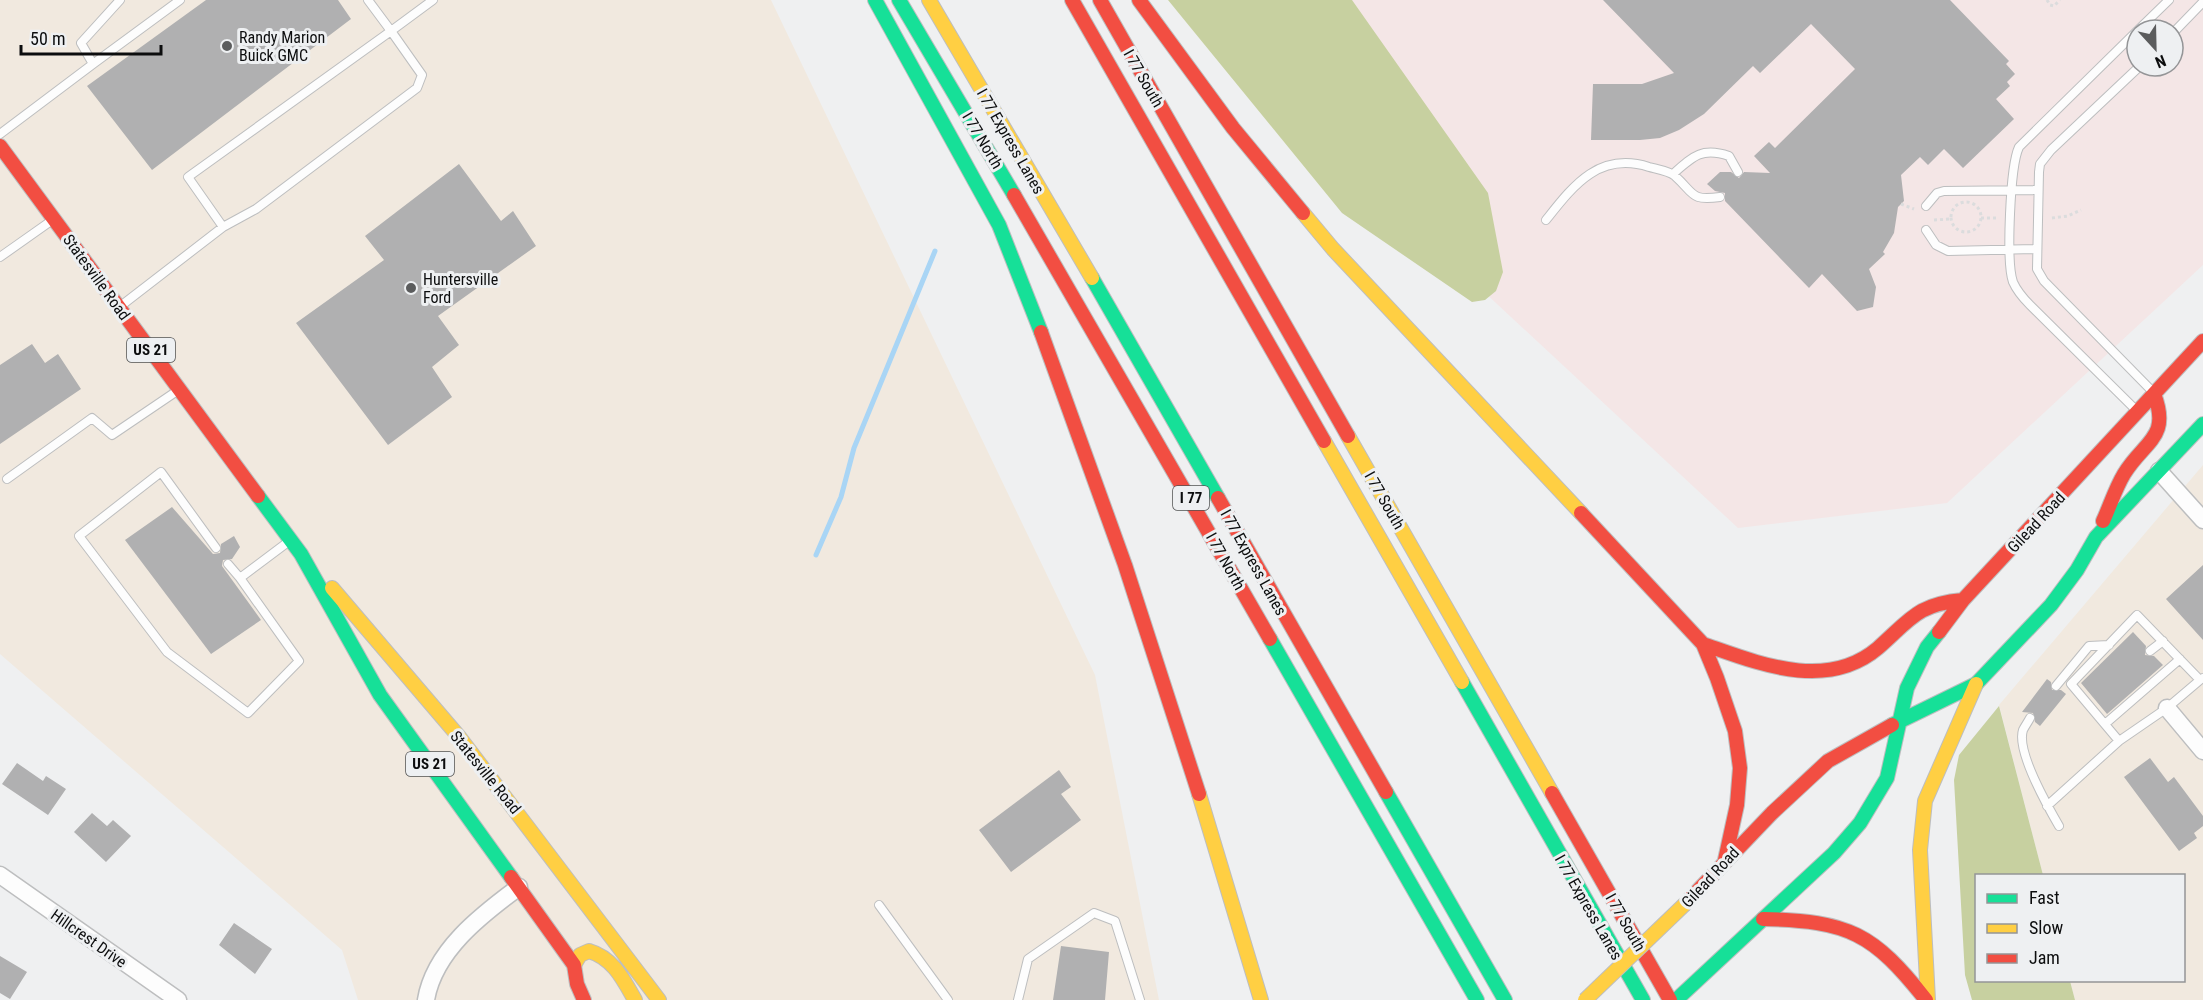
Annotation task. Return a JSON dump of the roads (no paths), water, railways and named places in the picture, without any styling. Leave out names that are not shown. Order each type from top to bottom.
[{"type":"main road","points":[[875,0],[999,225],[1023,281],[1129,575],[1172,706],[1261,1000]]},
{"type":"main road","name":"I 77 North","points":[[899,0],[1089,320],[1477,1000]]},
{"type":"main road","name":"I 77 Express Lanes","points":[[928,0],[1109,308],[1505,1000]]},
{"type":"main road","name":"I 77 Express Lanes","points":[[1072,0],[1643,1000]]},
{"type":"main road","name":"I 77 South","points":[[1100,0],[1670,1000]]},
{"type":"main road","points":[[1139,0],[1233,128],[1333,249],[1702,644],[1729,703],[1739,749],[1740,785],[1725,860]]},
{"type":"main road","name":"Statesville Road","points":[[0,146],[301,554],[409,676],[536,835],[659,1000]]},
{"type":"main road","name":"Gilead Road","points":[[1676,1000],[1834,853],[1878,796],[1887,778],[1907,688],[1927,647],[1963,600],[2203,341]]},
{"type":"main road","points":[[2096,537],[2125,472],[2161,429],[2163,419],[2161,408],[2154,394]]},
{"type":"main road","name":"Gilead Road","points":[[1585,1000],[1828,761],[1976,684],[2051,605],[2078,570],[2096,537],[2203,424]]},
{"type":"main road","name":"Statesville Road","points":[[301,554],[380,695],[574,964],[577,984],[584,1000]]},
{"type":"main road","points":[[1702,644],[1772,667],[1813,673],[1845,669],[1870,654],[1903,624],[1932,604],[1963,600]]},
{"type":"main road","points":[[1927,1000],[1920,849],[1925,801],[1976,684]]},
{"type":"main road","points":[[1763,919],[1799,919],[1830,924],[1861,934],[1889,954],[1927,1000]]},
{"type":"main road","points":[[574,964],[580,955],[589,951],[602,954],[611,962],[635,1000]]},
{"type":"street","points":[[2159,471],[2203,520]]},
{"type":"street","points":[[2167,708],[2203,751]]},
{"type":"street","name":"Hillcrest Drive","points":[[0,875],[178,1000]]},
{"type":"street","points":[[426,1000],[444,958],[471,925],[519,887]]},
{"type":"lane","points":[[93,64],[81,43],[120,0]]},
{"type":"lane","points":[[0,134],[180,0]]},
{"type":"lane","points":[[119,307],[223,226],[256,208],[417,88],[422,75],[368,0]]},
{"type":"lane","points":[[223,226],[188,177],[433,0]]},
{"type":"lane","points":[[2151,18],[2169,0]]},
{"type":"lane","points":[[2185,21],[2203,2]]},
{"type":"lane","points":[[2125,44],[2019,147],[2012,167],[2011,271],[2018,291],[2138,411]]},
{"type":"lane","points":[[2128,78],[2040,164],[2037,268],[2044,281],[2154,394]]},
{"type":"lane","points":[[1673,174],[1693,155],[1715,151],[1729,156],[1737,172]]},
{"type":"lane","points":[[1546,220],[1575,183],[1591,172],[1616,164],[1643,165],[1673,174],[1688,192],[1701,200],[1720,197]]},
{"type":"lane","points":[[1926,206],[1936,193],[1944,190],[2038,190]]},
{"type":"lane","points":[[0,256],[54,219]]},
{"type":"lane","points":[[1926,230],[1936,245],[1948,251],[2037,249]]},
{"type":"lane","points":[[7,479],[92,418],[112,435],[180,389]]},
{"type":"lane","points":[[216,548],[161,472],[79,536],[167,652],[249,713],[299,661],[228,564]]},
{"type":"lane","points":[[240,578],[291,540]]},
{"type":"lane","points":[[2047,806],[2119,741],[2167,708],[2202,679],[2137,615],[2071,684],[2091,701],[2119,741]]},
{"type":"lane","points":[[2150,651],[2163,641]]},
{"type":"lane","points":[[2056,686],[2089,646],[2109,645]]},
{"type":"lane","points":[[2105,724],[2180,659]]},
{"type":"lane","points":[[2030,718],[2022,732],[2024,746],[2036,786],[2059,826]]},
{"type":"lane","points":[[879,905],[948,1000]]},
{"type":"lane","points":[[1018,1000],[1028,959],[1094,913],[1115,921],[1140,1000]]},
{"type":"waterway","points":[[816,555],[841,497],[854,448],[935,251]]},
{"type":"place","name":"Randy Marion Buick GMC","points":[[227,46]]},
{"type":"place","name":"Huntersville Ford","points":[[411,288]]}]
